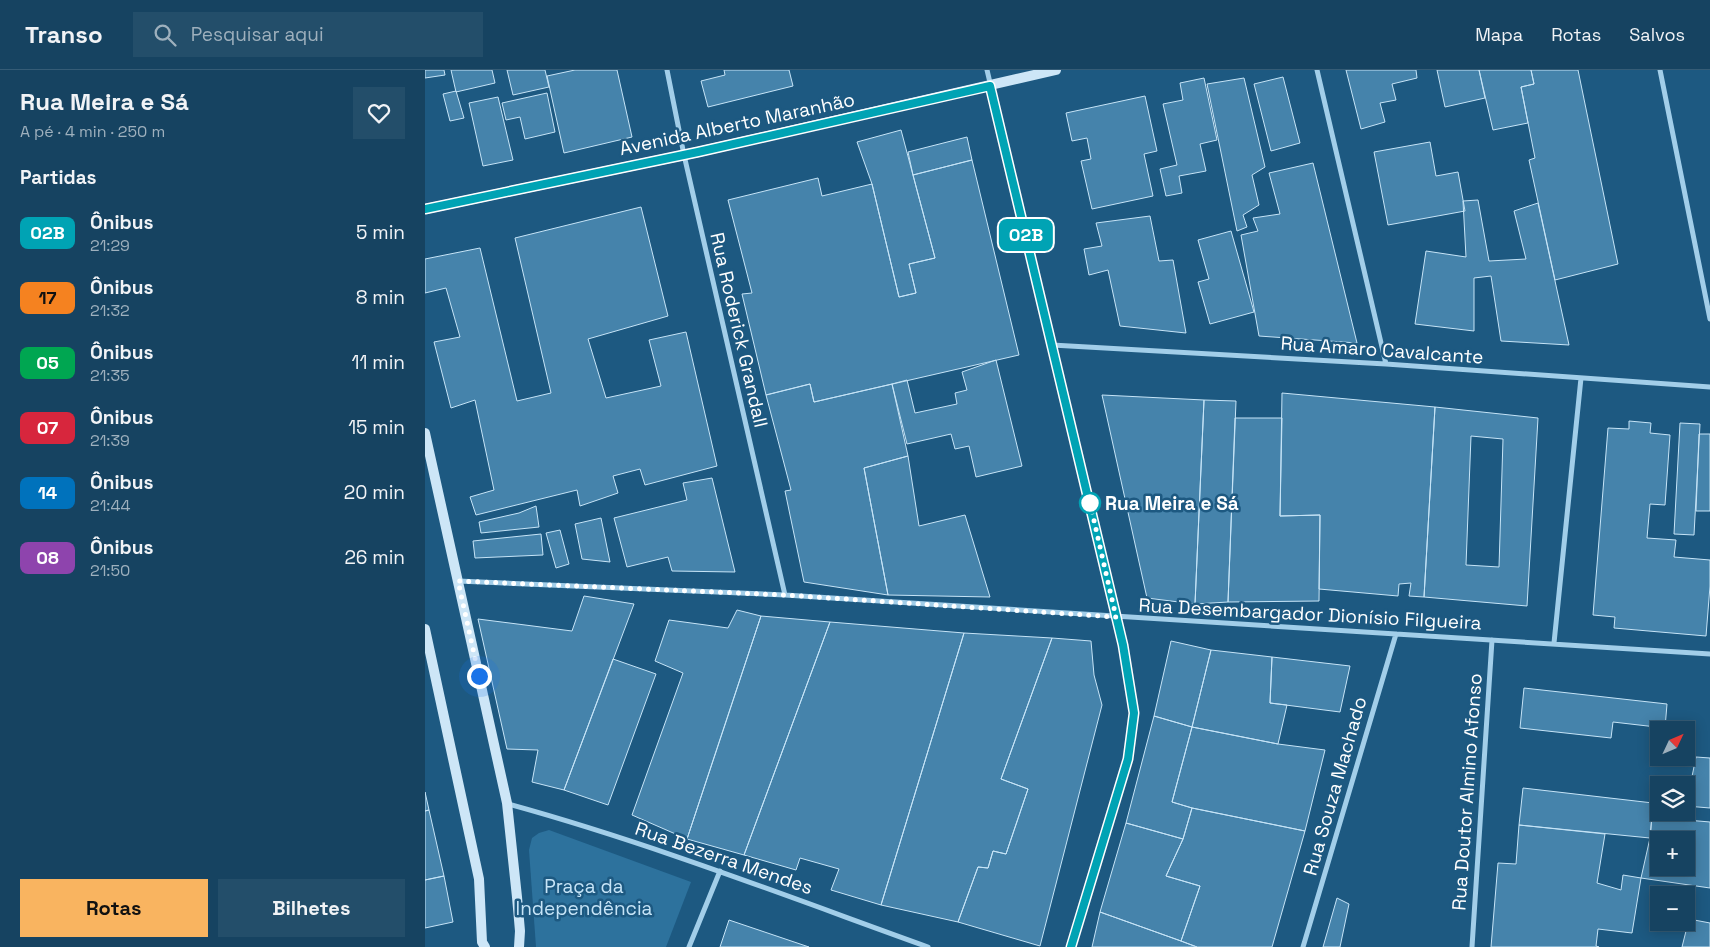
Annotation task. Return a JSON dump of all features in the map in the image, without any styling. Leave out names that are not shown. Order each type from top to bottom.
[{"type":"main road","name":"Avenida Alberto Maranhão","points":[[425,209],[684,155],[1056,70]]},
{"type":"main road","points":[[425,433],[507,804],[520,931],[519,947]]},
{"type":"main road","points":[[425,629],[479,879],[481,945]]},
{"type":"street","name":"Rua Roderick Grandall","points":[[667,70],[684,155],[785,595]]},
{"type":"street","points":[[987,70],[1129,673],[1134,713],[1128,759],[1071,947]]},
{"type":"street","points":[[1317,70],[1386,364]]},
{"type":"street","points":[[1660,70],[1710,319]]},
{"type":"street","name":"Rua Amaro Cavalcante","points":[[1052,345],[1386,364],[1710,387]]},
{"type":"street","points":[[1554,643],[1581,378]]},
{"type":"street","name":"Rua Desembargador Dionísio Filgueira","points":[[458,581],[785,595],[1710,654]]},
{"type":"street","name":"Rua Souza Machado","points":[[1303,947],[1396,634]]},
{"type":"street","name":"Rua Doutor Almino Afonso","points":[[1472,947],[1492,640]]},
{"type":"street","name":"Rua Bezerra Mendes","points":[[507,804],[546,814],[720,872],[928,947]]},
{"type":"street","points":[[689,947],[720,872]]},
{"type":"green space","name":"Praça da Independência","points":[[549,830],[691,882],[666,947],[536,947],[529,850],[532,838],[539,833]]},
{"type":"building","points":[[425,70],[444,70],[445,75],[425,78]]},
{"type":"building","points":[[451,70],[492,70],[495,83],[456,92]]},
{"type":"building","points":[[507,70],[545,70],[549,87],[513,95]]},
{"type":"building","points":[[575,70],[617,70],[632,137],[564,153],[547,76]]},
{"type":"building","points":[[724,70],[789,70],[793,86],[708,107],[701,81],[725,75]]},
{"type":"building","points":[[1346,70],[1416,70],[1417,78],[1392,84],[1396,100],[1380,103],[1385,122],[1361,129]]},
{"type":"building","points":[[1437,70],[1479,70],[1485,98],[1445,107]]},
{"type":"building","points":[[1479,70],[1531,70],[1534,84],[1521,87],[1528,123],[1493,130]]},
{"type":"building","points":[[1531,70],[1578,70],[1618,264],[1555,280],[1529,160],[1535,158],[1521,87],[1534,84]]},
{"type":"building","points":[[1283,77],[1300,143],[1271,151],[1254,84]]},
{"type":"building","points":[[1204,78],[1217,140],[1200,144],[1206,171],[1179,176],[1182,193],[1166,196],[1160,169],[1177,165],[1163,104],[1183,100],[1180,83]]},
{"type":"building","points":[[1244,78],[1265,167],[1252,175],[1259,205],[1243,215],[1247,227],[1237,231],[1207,84]]},
{"type":"building","points":[[456,91],[464,118],[450,121],[443,94]]},
{"type":"building","points":[[547,93],[555,132],[525,139],[520,117],[506,120],[502,103]]},
{"type":"building","points":[[1145,96],[1157,151],[1144,154],[1153,196],[1092,209],[1081,161],[1091,159],[1087,138],[1072,141],[1066,113]]},
{"type":"building","points":[[498,97],[513,160],[483,166],[469,103]]},
{"type":"building","points":[[901,130],[935,258],[909,264],[916,293],[899,297],[872,184],[857,142]]},
{"type":"building","points":[[967,137],[972,160],[913,175],[908,152]]},
{"type":"building","points":[[1430,142],[1436,176],[1458,172],[1465,211],[1388,225],[1374,152]]},
{"type":"building","points":[[972,160],[1019,355],[814,402],[810,384],[766,395],[742,294],[752,293],[728,200],[818,178],[822,196],[872,184],[899,297],[916,293],[909,264],[935,258],[913,175]]},
{"type":"building","points":[[1313,163],[1357,343],[1259,336],[1241,235],[1258,231],[1253,218],[1280,214],[1269,173]]},
{"type":"building","points":[[1478,200],[1489,261],[1526,259],[1514,211],[1538,203],[1569,345],[1501,341],[1491,276],[1474,278],[1474,331],[1415,324],[1426,251],[1466,257],[1463,201]]},
{"type":"building","points":[[641,207],[668,316],[588,339],[606,398],[661,386],[649,340],[686,332],[717,466],[645,485],[640,469],[613,476],[618,493],[580,506],[577,490],[476,515],[470,497],[494,490],[475,400],[451,408],[434,342],[460,337],[446,288],[425,293],[425,259],[480,248],[517,401],[551,393],[515,238]]},
{"type":"building","points":[[1150,216],[1159,261],[1173,260],[1186,333],[1120,326],[1108,270],[1089,275],[1084,249],[1102,246],[1096,223]]},
{"type":"building","points":[[1231,231],[1254,312],[1210,324],[1198,282],[1209,279],[1198,240]]},
{"type":"building","points":[[996,360],[1022,466],[976,477],[969,446],[955,449],[951,434],[907,444],[892,384],[907,380],[915,413],[957,404],[955,393],[967,390],[962,372]]},
{"type":"building","points":[[810,384],[814,402],[892,384],[908,456],[864,468],[888,595],[804,582],[785,491],[791,490],[766,395]]},
{"type":"building","points":[[1282,393],[1435,407],[1424,597],[1409,596],[1411,583],[1399,584],[1398,596],[1319,589],[1320,515],[1280,516]]},
{"type":"building","points":[[1102,395],[1204,400],[1195,604],[1147,598]]},
{"type":"building","points":[[1204,400],[1236,401],[1228,602],[1195,604]]},
{"type":"building","points":[[1435,407],[1538,418],[1527,606],[1424,597]],"holes":[[[1471,436],[1503,439],[1499,567],[1466,565]]]},
{"type":"building","points":[[1235,418],[1282,418],[1280,516],[1320,515],[1319,601],[1228,602]]},
{"type":"building","points":[[1629,421],[1651,423],[1650,433],[1670,435],[1665,505],[1650,504],[1647,538],[1676,540],[1674,557],[1710,560],[1706,636],[1614,628],[1615,617],[1593,615],[1608,428],[1629,429]]},
{"type":"building","points":[[1680,423],[1700,424],[1694,535],[1674,534]]},
{"type":"building","points":[[1699,434],[1710,434],[1710,511],[1696,511]]},
{"type":"building","points":[[908,456],[919,526],[965,515],[990,597],[888,595],[864,468]]},
{"type":"building","points":[[712,478],[735,572],[672,571],[668,557],[627,567],[614,518],[687,500],[683,483]]},
{"type":"building","points":[[536,506],[539,527],[481,533],[479,522],[519,513]]},
{"type":"building","points":[[601,518],[610,562],[582,559],[575,524]]},
{"type":"building","points":[[560,530],[569,564],[556,568],[546,533]]},
{"type":"building","points":[[541,534],[543,555],[475,558],[473,541]]},
{"type":"building","points":[[584,596],[634,604],[564,790],[532,782],[538,750],[507,749],[478,619],[572,631]]},
{"type":"building","points":[[737,610],[761,616],[687,839],[632,815],[683,673],[655,661],[669,620],[728,628]]},
{"type":"building","points":[[761,616],[830,622],[744,855],[687,839]]},
{"type":"building","points":[[830,622],[964,633],[881,905],[831,890],[839,869],[800,858],[796,870],[744,855]]},
{"type":"building","points":[[964,633],[1052,638],[1001,779],[1028,789],[1006,854],[993,851],[988,868],[978,867],[958,922],[881,905]]},
{"type":"building","points":[[1052,638],[1091,641],[1094,675],[1102,705],[1040,946],[958,922],[978,867],[988,868],[993,851],[1006,854],[1028,789],[1001,779]]},
{"type":"building","points":[[1171,641],[1211,650],[1192,727],[1154,716]]},
{"type":"building","points":[[1211,650],[1272,657],[1270,703],[1287,705],[1278,744],[1192,727]]},
{"type":"building","points":[[1272,657],[1350,666],[1340,712],[1270,703]]},
{"type":"building","points":[[613,659],[656,674],[608,805],[564,790]]},
{"type":"building","points":[[1524,688],[1667,704],[1666,721],[1650,721],[1650,726],[1613,722],[1611,738],[1520,728]]},
{"type":"building","points":[[1154,716],[1192,727],[1172,802],[1192,808],[1183,839],[1126,823]]},
{"type":"building","points":[[1192,727],[1278,744],[1325,750],[1305,831],[1192,808],[1172,802]]},
{"type":"building","points":[[1696,757],[1710,758],[1710,808],[1695,807],[1695,776],[1692,776]]},
{"type":"building","points":[[1523,788],[1650,803],[1650,838],[1519,825]]},
{"type":"building","points":[[425,792],[429,810],[425,811]]},
{"type":"building","points":[[1192,808],[1305,831],[1272,947],[1197,947],[1181,941],[1200,886],[1166,876],[1183,839]]},
{"type":"building","points":[[429,810],[444,876],[425,880],[425,811]]},
{"type":"building","points":[[1652,821],[1710,822],[1710,888],[1641,878],[1650,838],[1650,876],[1695,876],[1695,831],[1651,831]]},
{"type":"building","points":[[1126,823],[1183,839],[1166,876],[1200,886],[1181,941],[1100,912]]},
{"type":"building","points":[[1519,825],[1605,834],[1597,883],[1621,890],[1623,875],[1641,878],[1632,933],[1598,929],[1596,946],[1599,947],[1491,947],[1498,863],[1516,864]]},
{"type":"building","points":[[444,876],[453,922],[425,928],[425,880]]},
{"type":"building","points":[[1337,898],[1349,904],[1340,947],[1323,947]]},
{"type":"building","points":[[1100,912],[1181,941],[1197,947],[1092,947]]},
{"type":"building","points":[[729,920],[809,947],[720,947]]},
{"type":"building","points":[[1695,920],[1710,923],[1710,947],[1682,947],[1686,931],[1695,931]]},
{"type":"bus line","name":"02B","points":[[425,209],[698,152],[990,86],[1111,590],[1129,673],[1134,713],[1128,759],[1071,947]]},
{"type":"place","name":"Rua Meira e Sá","points":[[1090,503]]},
{"type":"route","points":[[479,676],[458,581],[785,595],[1116,617],[1090,503]]}]
